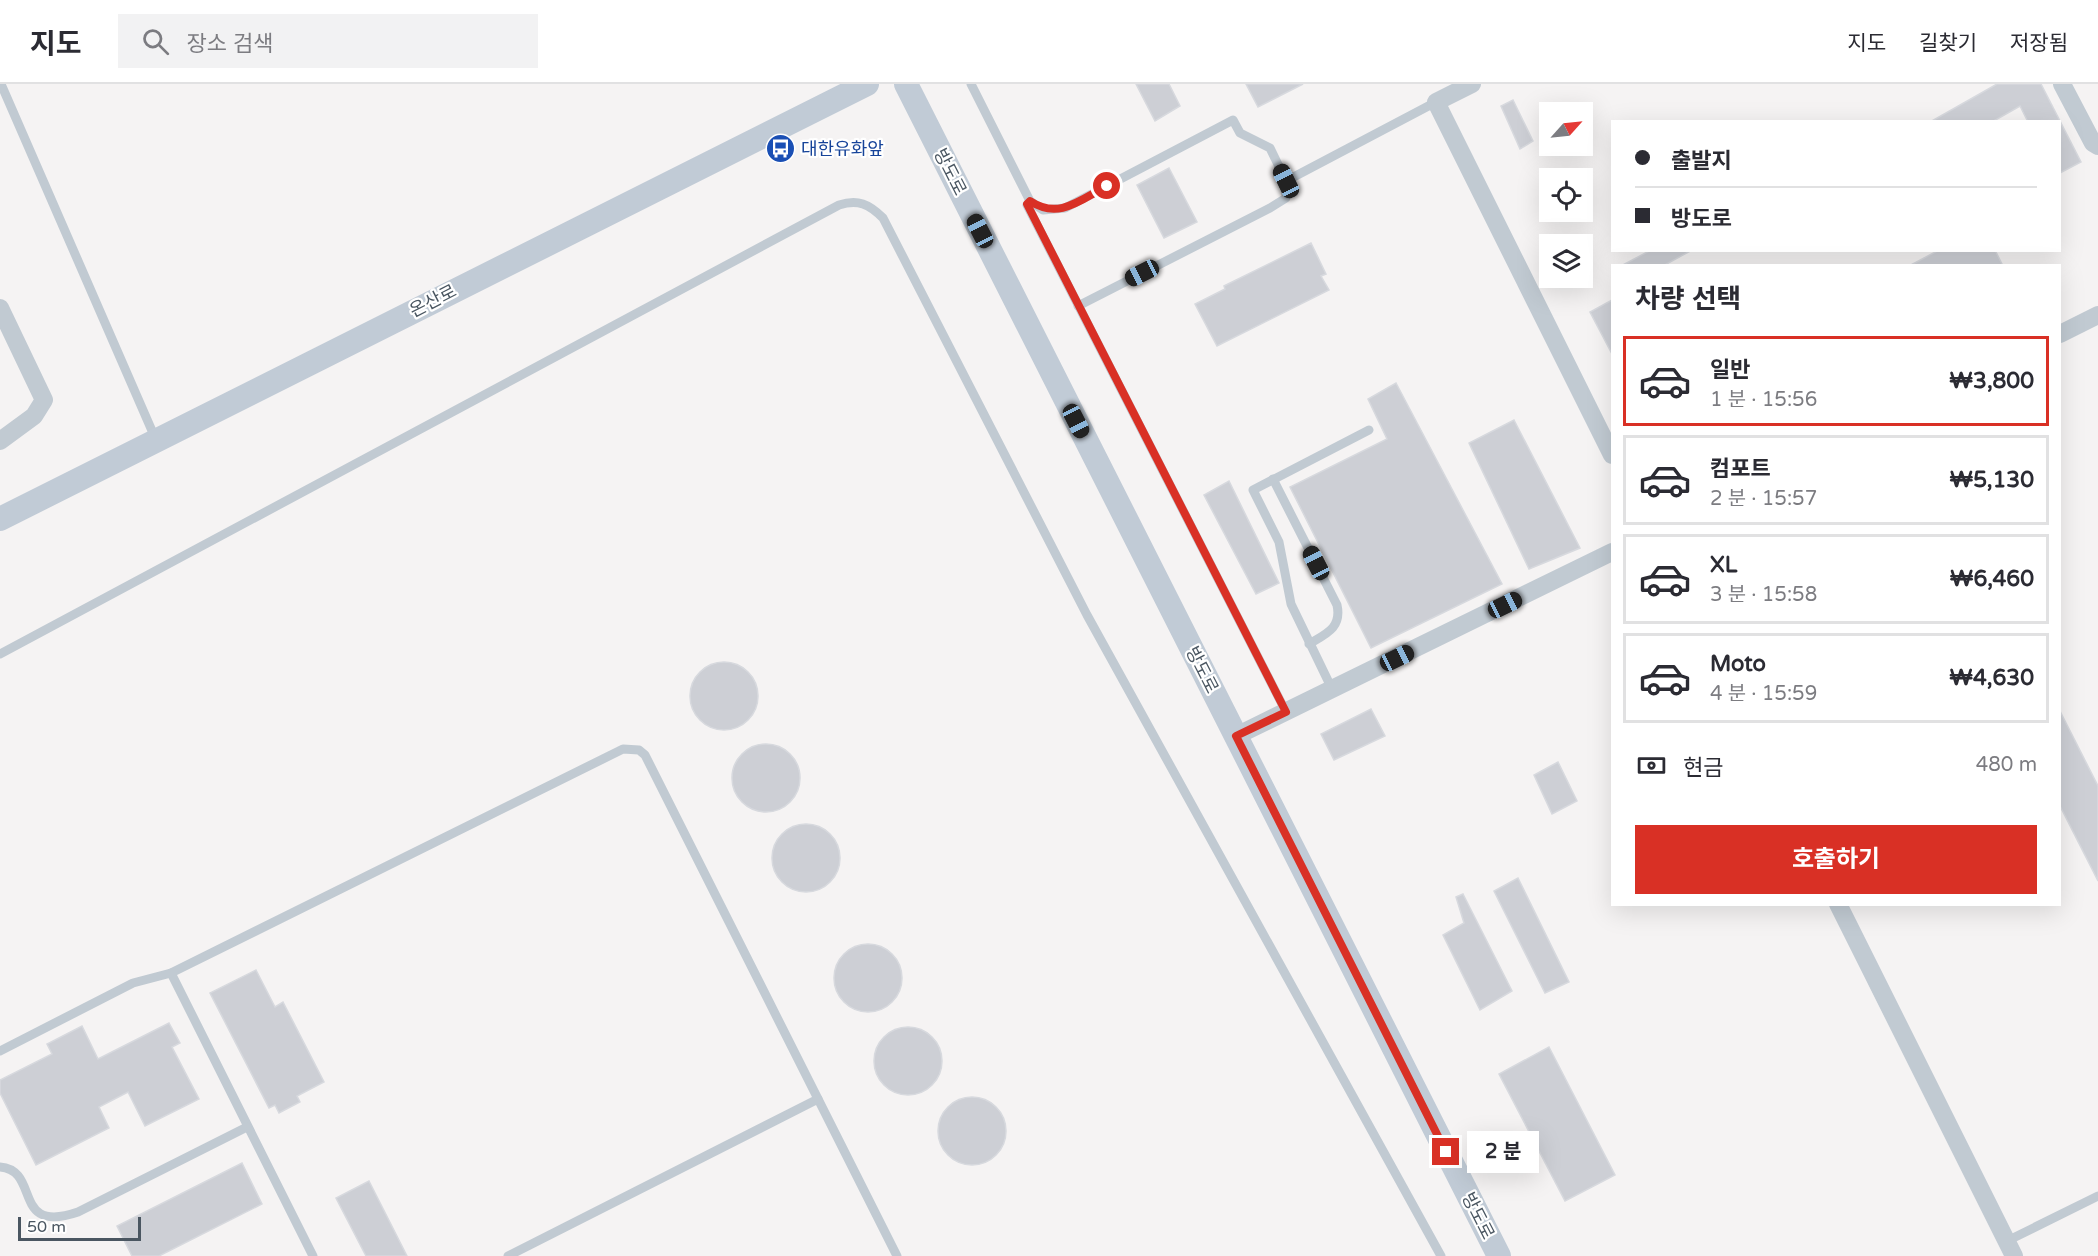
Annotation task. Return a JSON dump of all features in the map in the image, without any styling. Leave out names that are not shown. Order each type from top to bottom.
[{"type":"street","name":"온산로","points":[[0,519],[867,84]]},
{"type":"street","name":"방도로","points":[[906,84],[1499,1256]]},
{"type":"street","points":[[1472,84],[1436,102],[1611,453]]},
{"type":"street","points":[[2062,84],[2093,143],[2098,146]]},
{"type":"street","points":[[0,308],[44,400],[34,416],[0,441]]},
{"type":"street","points":[[2061,334],[2098,315]]},
{"type":"street","points":[[1236,736],[1611,552]]},
{"type":"street","points":[[1839,906],[2011,1249]]},
{"type":"lane","points":[[2,84],[156,440]]},
{"type":"lane","points":[[971,84],[1030,201],[1043,210],[1065,208],[1233,120],[1240,133],[1270,148],[1286,181],[1286,198],[1270,208],[1078,306]]},
{"type":"lane","points":[[1286,181],[1436,102]]},
{"type":"lane","points":[[1030,201],[1027,204],[1078,306],[1286,712]]},
{"type":"lane","points":[[0,654],[839,205],[861,202],[873,208],[883,218],[1087,615],[1441,1256]]},
{"type":"lane","points":[[1332,689],[1291,604],[1279,542],[1252,490],[1369,430]]},
{"type":"lane","points":[[1273,479],[1337,605],[1340,617],[1336,626],[1309,644]]},
{"type":"lane","points":[[0,1051],[133,983],[171,973],[623,748],[632,748],[645,755],[897,1256]]},
{"type":"lane","points":[[171,973],[313,1256]]},
{"type":"lane","points":[[508,1256],[818,1099]]},
{"type":"lane","points":[[0,1167],[16,1173],[36,1211],[45,1217],[58,1219],[78,1212],[247,1127]]},
{"type":"lane","points":[[2011,1249],[2098,1196]]},
{"type":"building","points":[[1136,84],[1169,84],[1180,106],[1155,121]]},
{"type":"building","points":[[1246,84],[1303,84],[1258,107]]},
{"type":"building","points":[[1997,84],[2041,84],[2059,120],[2027,120],[2020,106],[1996,120],[1934,120]]},
{"type":"building","points":[[1513,100],[1533,141],[1520,149],[1501,106]]},
{"type":"building","points":[[2061,123],[2081,162],[2061,172]]},
{"type":"building","points":[[1169,168],[1197,222],[1164,238],[1137,185]]},
{"type":"building","points":[[1311,243],[1326,274],[1321,276],[1329,290],[1217,346],[1195,304],[1225,289],[1224,286]]},
{"type":"building","points":[[1647,252],[1688,252],[1667,264],[1625,264]]},
{"type":"building","points":[[1935,252],[1996,252],[2002,264],[1913,264]]},
{"type":"building","points":[[1611,301],[1611,352],[1590,312]]},
{"type":"building","points":[[1396,383],[1502,584],[1371,648],[1290,487],[1387,439],[1368,399]]},
{"type":"building","points":[[1514,420],[1580,548],[1529,569],[1469,443]]},
{"type":"building","points":[[1229,481],[1279,583],[1256,594],[1204,495]]},
{"type":"building","points":[[724,662],[737,665],[748,672],[755,683],[758,696],[755,709],[748,720],[737,727],[724,730],[711,727],[700,720],[693,709],[690,696],[693,683],[700,672],[711,665]]},
{"type":"building","points":[[1371,709],[1385,736],[1334,760],[1321,734]]},
{"type":"building","points":[[2061,713],[2098,786],[2098,881],[2061,808]]},
{"type":"building","points":[[766,744],[779,747],[790,754],[797,765],[800,778],[797,791],[790,802],[779,809],[766,812],[753,809],[742,802],[735,791],[732,778],[735,765],[742,754],[753,747]]},
{"type":"building","points":[[1558,762],[1577,801],[1552,814],[1534,775]]},
{"type":"building","points":[[806,824],[819,827],[830,834],[837,845],[840,858],[837,871],[830,882],[819,889],[806,892],[793,889],[782,882],[775,871],[772,858],[775,845],[782,834],[793,827]]},
{"type":"building","points":[[1518,878],[1569,982],[1545,993],[1494,891]]},
{"type":"building","points":[[1463,894],[1512,991],[1480,1010],[1443,935],[1464,923],[1456,897]]},
{"type":"building","points":[[868,944],[881,947],[892,954],[899,965],[902,978],[899,991],[892,1002],[881,1009],[868,1012],[855,1009],[844,1002],[837,991],[834,978],[837,965],[844,954],[855,947]]},
{"type":"building","points":[[256,970],[275,1007],[283,1002],[324,1082],[297,1096],[300,1102],[279,1113],[275,1105],[269,1108],[210,993]]},
{"type":"building","points":[[169,1023],[180,1043],[172,1047],[199,1099],[145,1126],[128,1092],[99,1107],[109,1128],[36,1165],[0,1093],[0,1080],[52,1054],[47,1044],[82,1026],[98,1059]]},
{"type":"building","points":[[908,1027],[921,1030],[932,1037],[939,1048],[942,1061],[939,1074],[932,1085],[921,1092],[908,1095],[895,1092],[884,1085],[877,1074],[874,1061],[877,1048],[884,1037],[895,1030]]},
{"type":"building","points":[[1549,1047],[1615,1175],[1565,1201],[1499,1074]]},
{"type":"building","points":[[972,1097],[985,1100],[996,1107],[1003,1118],[1006,1131],[1003,1144],[996,1155],[985,1162],[972,1165],[959,1162],[948,1155],[941,1144],[938,1131],[941,1118],[948,1107],[959,1100]]},
{"type":"building","points":[[242,1163],[262,1204],[159,1256],[132,1256],[117,1226]]},
{"type":"building","points":[[369,1181],[407,1256],[366,1256],[336,1198]]},
{"type":"place","name":"대한유화앞","points":[[780,149]]},
{"type":"route","points":[[1107,186],[1065,208],[1043,210],[1030,201],[1027,204],[1286,712],[1236,736],[1446,1152]]}]
